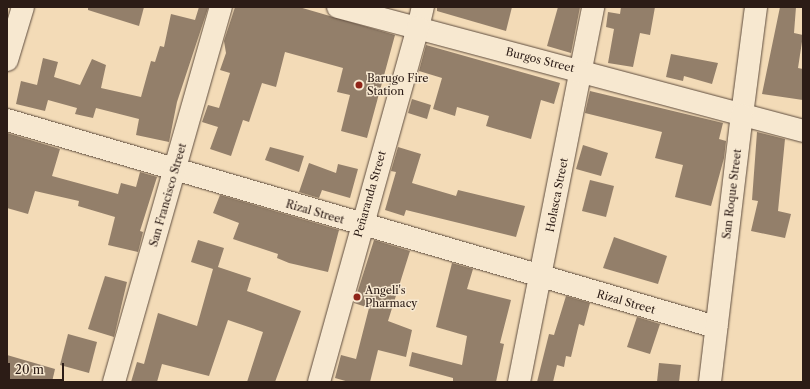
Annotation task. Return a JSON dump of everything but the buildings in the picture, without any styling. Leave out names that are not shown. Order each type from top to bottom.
[{"type":"street","points":[[7,60],[23,7]]},
{"type":"street","name":"San Francisco Street","points":[[114,382],[221,7]]},
{"type":"street","name":"Burgos Street","points":[[338,7],[581,70],[803,131]]},
{"type":"street","name":"Peñaranda Street","points":[[319,382],[361,225],[423,7]]},
{"type":"street","name":"Holasca Street","points":[[519,382],[541,277],[593,7]]},
{"type":"street","name":"San Roque Street","points":[[710,382],[756,7]]},
{"type":"street","name":"Rizal Street","points":[[7,120],[175,171],[716,328]]},
{"type":"place","name":"Barugo Fire Station","points":[[359,85]]},
{"type":"place","name":"Angeli's Pharmacy","points":[[357,297]]}]
